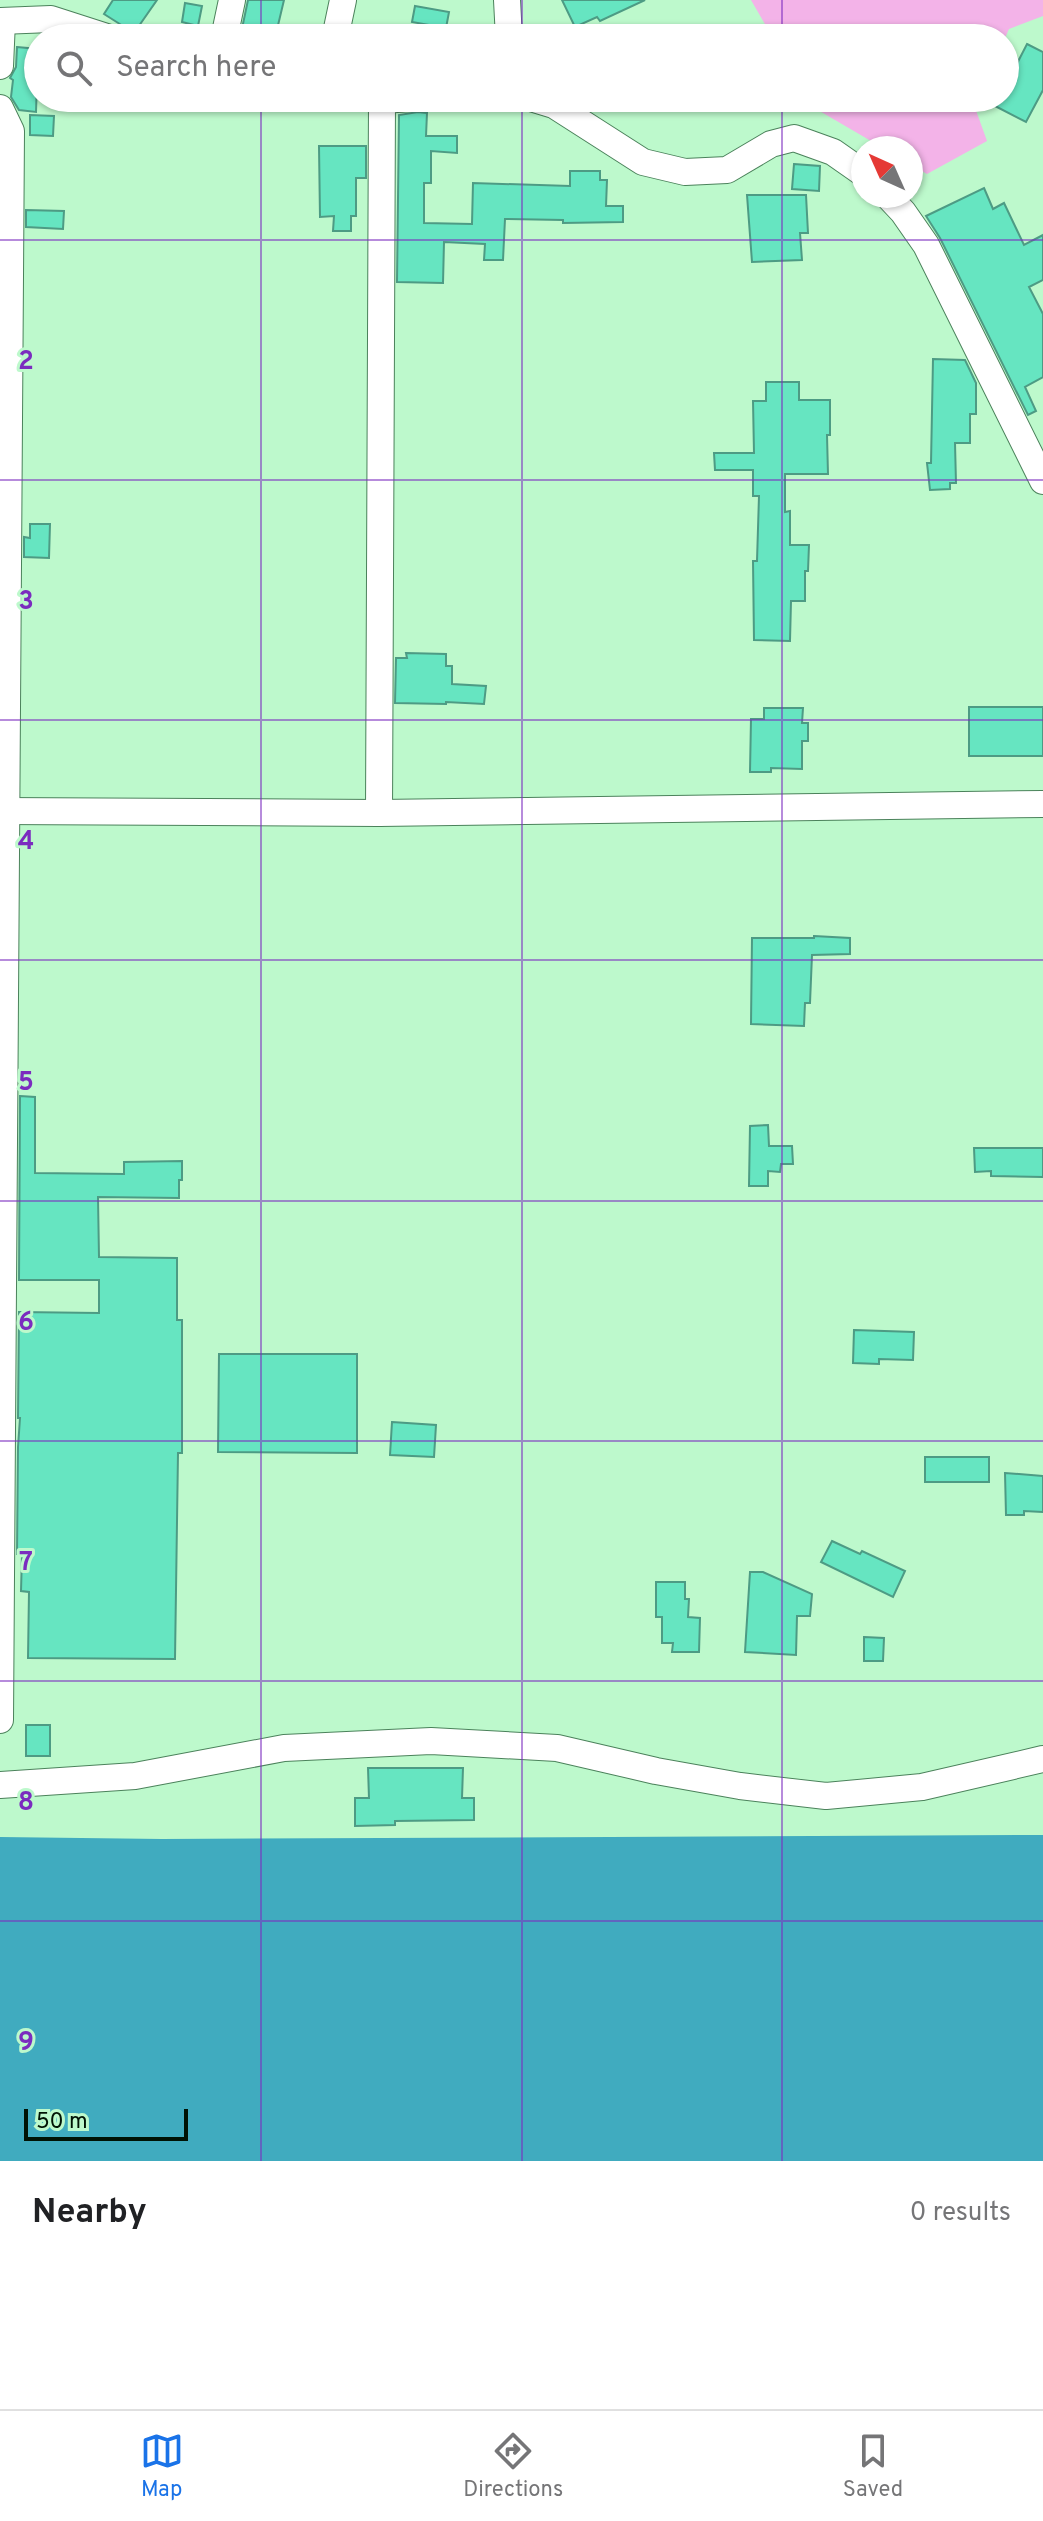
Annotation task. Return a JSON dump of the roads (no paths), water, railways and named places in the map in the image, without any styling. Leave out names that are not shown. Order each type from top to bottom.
[{"type":"street","points":[[227,24],[232,0]]},
{"type":"street","points":[[338,24],[343,0]]},
{"type":"street","points":[[507,0],[508,24]]},
{"type":"street","points":[[0,66],[1,21],[51,19],[67,24]]},
{"type":"street","points":[[0,108],[11,131],[3,811],[0,1720]]},
{"type":"street","points":[[378,112],[379,813]]},
{"type":"street","points":[[565,112],[643,162],[685,172],[727,170],[771,144],[794,138],[833,152],[851,165]]},
{"type":"street","points":[[899,208],[926,245],[1043,481]]},
{"type":"street","points":[[3,811],[379,813],[1043,804]]},
{"type":"street","points":[[0,1785],[135,1776],[284,1748],[431,1741],[557,1748],[712,1781],[826,1796],[922,1787],[1043,1759]]},
{"type":"water","points":[[1043,1835],[1043,2161],[0,2161],[0,1837]]}]
